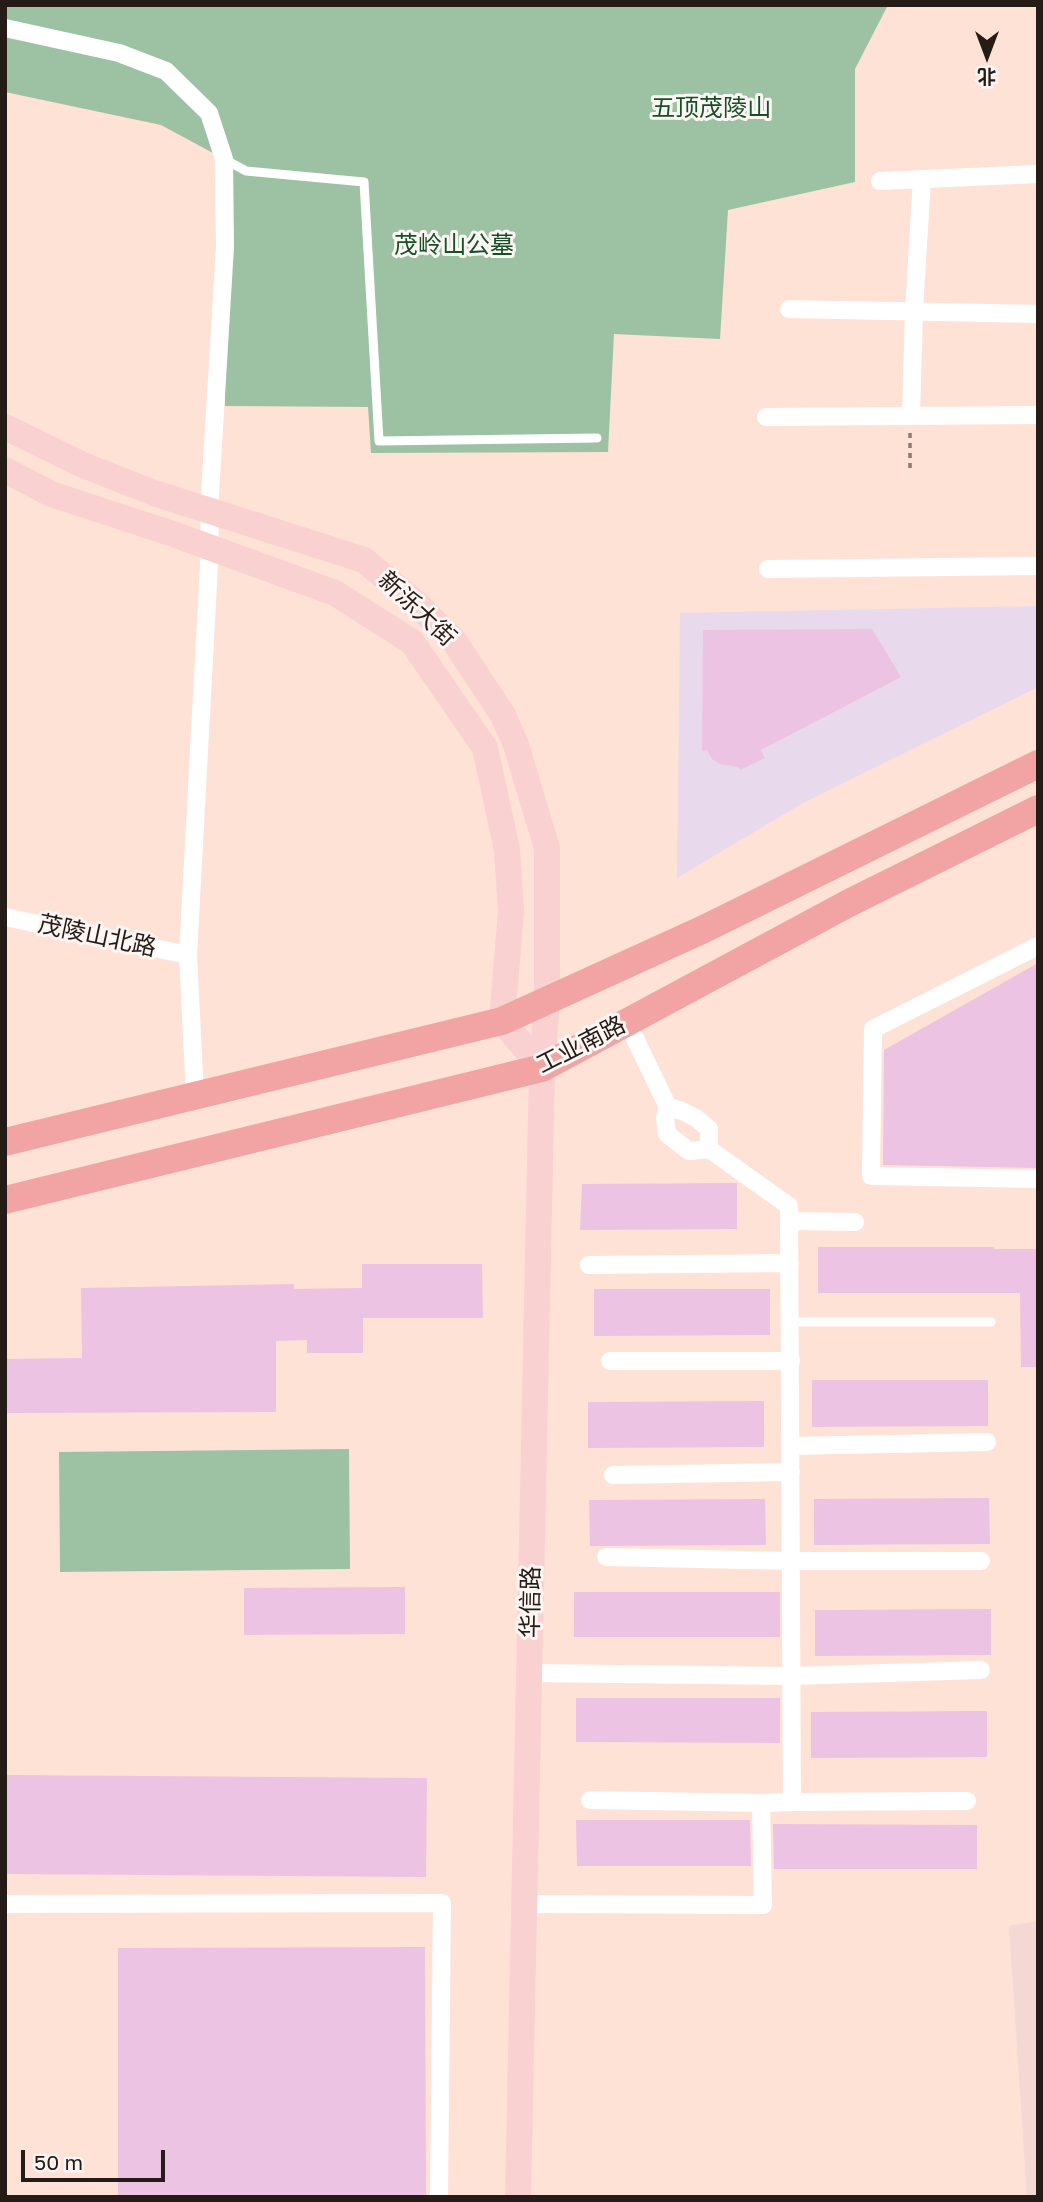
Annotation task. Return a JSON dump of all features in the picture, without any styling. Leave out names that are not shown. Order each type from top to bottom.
[{"type":"main road","name":"新泺大街","points":[[5,427],[83,465],[154,493],[363,560],[417,604],[454,641],[503,715],[516,745],[547,848],[547,1000],[542,1068]]},
{"type":"main road","name":"新泺大街","points":[[5,470],[51,494],[210,547],[335,593],[412,642],[485,748],[507,850],[511,911],[502,1021]]},
{"type":"main road","points":[[5,1142],[502,1021],[705,929],[1038,764]]},
{"type":"main road","name":"工业南路","points":[[5,1200],[542,1068],[849,903],[1038,809]]},
{"type":"main road","points":[[502,1021],[542,1068]]},
{"type":"main road","name":"华信路","points":[[518,2197],[542,1068]]},
{"type":"street","points":[[5,28],[119,53],[166,71],[209,113],[224,159],[225,247],[209,511],[210,547],[188,955],[195,1096]]},
{"type":"street","points":[[880,181],[1038,174]]},
{"type":"street","points":[[911,416],[922,179]]},
{"type":"street","points":[[789,309],[1038,314]]},
{"type":"street","points":[[766,417],[1038,415]]},
{"type":"street","points":[[768,569],[1038,566]]},
{"type":"street","name":"茂陵山北路","points":[[5,917],[188,955]]},
{"type":"street","points":[[1038,946],[873,1029],[871,1176],[1038,1179]]},
{"type":"street","points":[[627,1022],[668,1107],[665,1118],[667,1134],[689,1151],[709,1149],[789,1206],[792,1802]]},
{"type":"street","points":[[668,1107],[689,1115],[709,1129],[709,1149]]},
{"type":"street","points":[[789,1221],[855,1222]]},
{"type":"street","points":[[589,1265],[790,1263]]},
{"type":"street","points":[[610,1361],[791,1361]]},
{"type":"street","points":[[791,1446],[987,1442]]},
{"type":"street","points":[[613,1475],[791,1472]]},
{"type":"street","points":[[606,1557],[981,1561]]},
{"type":"street","points":[[529,1672],[792,1676],[981,1670]]},
{"type":"street","points":[[590,1800],[761,1803],[967,1801]]},
{"type":"street","points":[[524,1904],[763,1905],[761,1803]]},
{"type":"street","points":[[5,1904],[442,1903],[439,2197]]},
{"type":"lane","points":[[224,159],[246,171],[364,181],[379,441],[597,438]]},
{"type":"lane","points":[[790,1322],[991,1322]]},
{"type":"path","points":[[910,468],[911,416]]},
{"type":"shaded area","points":[[1038,606],[1038,687],[803,803],[677,878],[680,613]]},
{"type":"shaded area","points":[[1038,1921],[1038,2197],[1027,2197],[1009,1926]]},
{"type":"green space","name":"茂岭山公墓","points":[[5,5],[888,5],[855,69],[855,182],[728,210],[720,339],[614,334],[608,452],[371,453],[368,407],[225,406],[224,159],[161,125],[5,92]]},
{"type":"green space","points":[[349,1449],[350,1569],[60,1572],[59,1452]]},
{"type":"building","points":[[872,629],[901,677],[761,750],[765,758],[740,770],[738,767],[720,764],[712,759],[707,750],[702,751],[703,630]]},
{"type":"building","points":[[1038,963],[1038,1168],[883,1165],[884,1050]]},
{"type":"building","points":[[737,1183],[737,1229],[580,1230],[582,1184]]},
{"type":"building","points":[[818,1247],[1038,1249],[1038,1367],[1021,1367],[1020,1293],[818,1293]]},
{"type":"building","points":[[362,1264],[482,1264],[483,1318],[363,1318],[363,1353],[307,1353],[307,1340],[276,1341],[276,1412],[5,1413],[5,1359],[82,1358],[81,1288],[294,1284],[294,1289],[362,1288]]},
{"type":"building","points":[[594,1289],[770,1289],[770,1335],[594,1336]]},
{"type":"building","points":[[812,1380],[988,1380],[988,1426],[812,1427]]},
{"type":"building","points":[[764,1401],[764,1447],[588,1448],[588,1402]]},
{"type":"building","points":[[989,1498],[990,1544],[814,1545],[814,1499]]},
{"type":"building","points":[[765,1499],[766,1545],[590,1546],[589,1500]]},
{"type":"building","points":[[405,1587],[405,1634],[244,1635],[244,1588]]},
{"type":"building","points":[[574,1592],[780,1592],[780,1637],[574,1637]]},
{"type":"building","points":[[991,1609],[991,1655],[815,1656],[815,1610]]},
{"type":"building","points":[[576,1698],[780,1698],[780,1743],[576,1742]]},
{"type":"building","points":[[987,1711],[987,1757],[811,1758],[811,1712]]},
{"type":"building","points":[[5,1775],[427,1778],[426,1877],[5,1874]]},
{"type":"building","points":[[576,1820],[750,1820],[751,1866],[577,1866]]},
{"type":"building","points":[[773,1824],[977,1825],[977,1869],[774,1869]]},
{"type":"building","points":[[425,1947],[426,2197],[118,2197],[118,1948]]},
{"type":"park label","name":"五顶茂陵山","points":[[711,108]]}]
